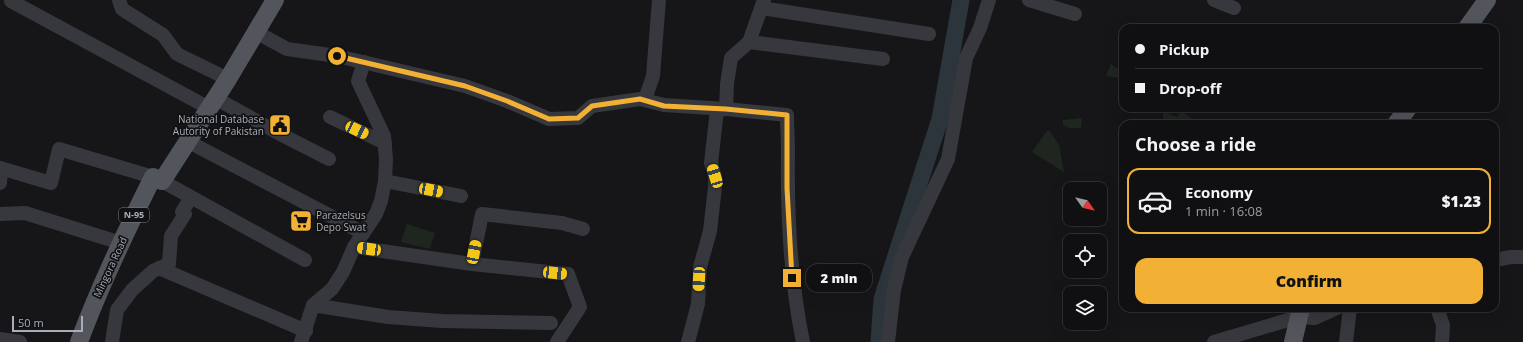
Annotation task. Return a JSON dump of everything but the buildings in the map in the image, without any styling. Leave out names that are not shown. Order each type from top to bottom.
[{"type":"main road","name":"Mingora Road","points":[[79,342],[93,303],[121,243],[158,179],[188,141],[228,79],[275,0]]},
{"type":"main road","points":[[1470,24],[1487,0]]},
{"type":"main road","points":[[1293,342],[1300,313]]},
{"type":"street","points":[[119,0],[122,9],[163,35],[178,54],[228,79]]},
{"type":"street","points":[[645,99],[653,76],[659,0]]},
{"type":"street","points":[[888,342],[894,290],[902,257],[948,159],[966,58],[980,28],[989,0]]},
{"type":"street","points":[[1029,0],[1075,14]]},
{"type":"street","points":[[1214,0],[1234,8]]},
{"type":"street","points":[[8,1],[212,103],[284,136],[329,159]]},
{"type":"street","points":[[726,109],[727,84],[731,58],[749,42],[763,4],[929,34]]},
{"type":"street","points":[[256,32],[287,49],[337,56],[465,86],[507,101],[549,119],[578,118],[592,106],[640,99],[645,99],[664,106],[726,109],[787,115],[787,188],[792,278],[796,311],[803,342]]},
{"type":"street","points":[[749,42],[883,60]]},
{"type":"street","points":[[159,268],[303,336],[314,305],[332,289],[344,272],[354,247],[376,214],[382,201],[385,181],[384,136],[358,81],[364,62]]},
{"type":"street","points":[[688,342],[698,304],[700,267],[710,231],[715,187],[715,176],[711,164],[716,110],[726,109]]},
{"type":"street","points":[[330,117],[384,143]]},
{"type":"street","points":[[188,141],[363,233]]},
{"type":"street","points":[[0,183],[1,168],[51,183],[59,150],[158,179],[305,260]]},
{"type":"street","points":[[385,181],[461,196]]},
{"type":"street","points":[[112,342],[117,310],[132,290],[159,268],[169,264],[171,236],[185,214],[182,212],[190,197]]},
{"type":"street","points":[[0,214],[25,213],[121,243]]},
{"type":"street","points":[[472,264],[482,214],[562,223],[583,229]]},
{"type":"street","points":[[354,247],[472,264],[568,274],[580,307],[556,342]]},
{"type":"street","points":[[1499,259],[1512,257],[1523,258]]},
{"type":"street","points":[[314,305],[396,318],[442,321],[551,323]]},
{"type":"street","points":[[1215,342],[1300,313],[1315,318],[1328,312]]},
{"type":"street","points":[[1346,342],[1350,312]]},
{"type":"street","points":[[1438,312],[1443,325],[1442,342]]},
{"type":"street","points":[[0,340],[20,342]]},
{"type":"shaded area","points":[[1111,64],[1119,69],[1119,78],[1106,76]]},
{"type":"shaded area","points":[[1163,112],[1177,117],[1180,112],[1182,112],[1194,120],[1163,120]]},
{"type":"shaded area","points":[[1082,118],[1081,128],[1069,128],[1063,125],[1063,120]]},
{"type":"shaded area","points":[[1047,131],[1050,131],[1059,145],[1064,172],[1032,152]]},
{"type":"shaded area","points":[[407,224],[435,233],[430,249],[401,242]]},
{"type":"waterway","points":[[879,342],[882,299],[940,119],[961,0]]},
{"type":"place","name":"National Database Autority of Pakistan","points":[[280,125]]},
{"type":"place","name":"Parazelsus Depo Swat","points":[[301,221]]},
{"type":"route","points":[[337,56],[465,86],[507,101],[549,119],[578,118],[592,106],[640,99],[645,99],[664,106],[726,109],[787,115],[787,188],[792,278]]}]
